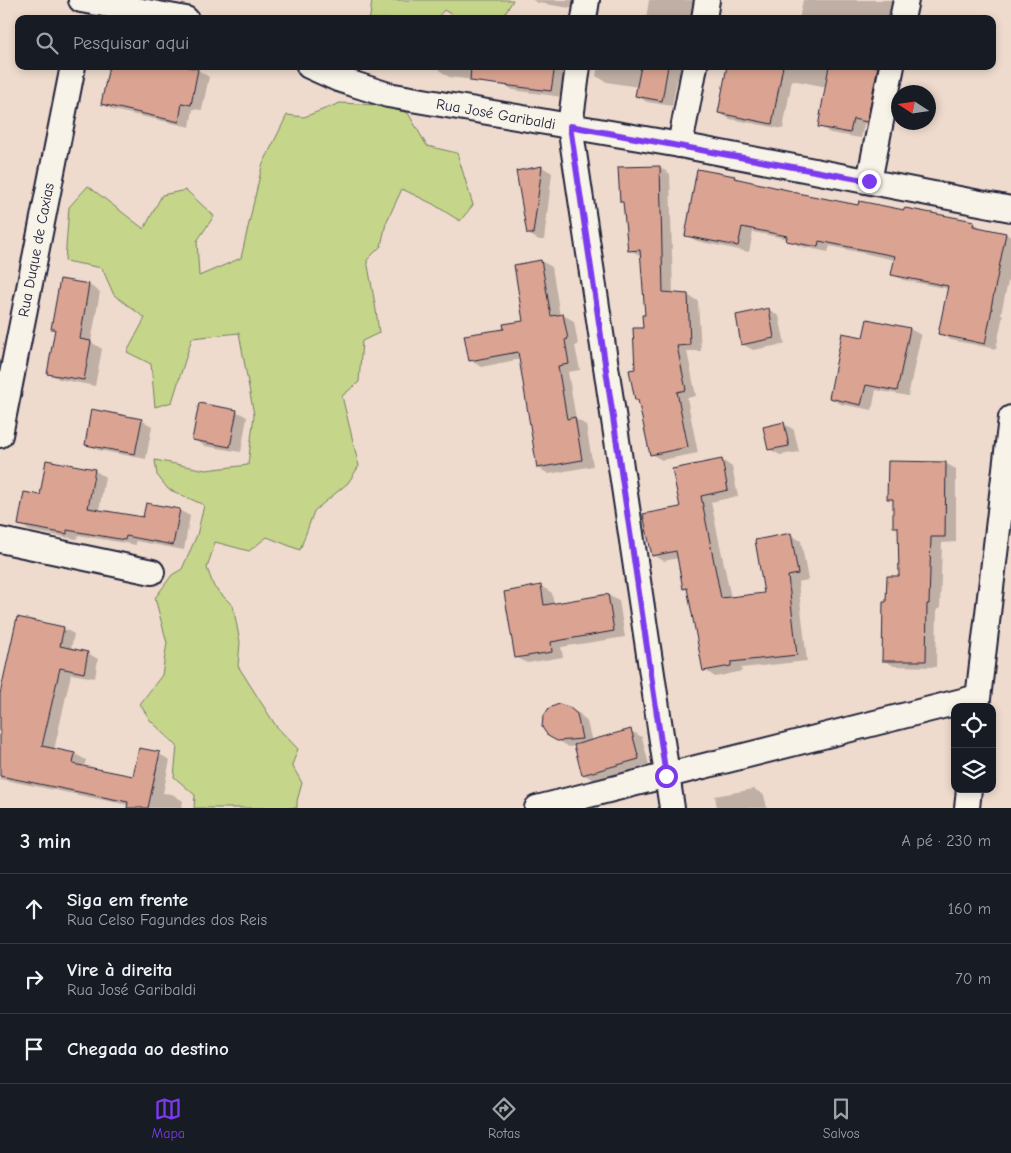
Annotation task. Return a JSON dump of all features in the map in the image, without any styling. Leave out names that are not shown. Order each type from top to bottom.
[{"type":"street","points":[[585,15],[587,0]]},
{"type":"street","points":[[705,15],[707,0]]},
{"type":"street","points":[[903,15],[906,0]]},
{"type":"street","points":[[84,5],[157,15]]},
{"type":"street","name":"Rua Duque de Caxias","points":[[0,435],[72,70]]},
{"type":"street","name":"Rua José Garibaldi","points":[[318,70],[338,79],[388,95],[680,145],[1011,209]]},
{"type":"street","points":[[577,70],[570,126],[672,808]]},
{"type":"street","points":[[680,145],[694,70]]},
{"type":"street","points":[[869,181],[891,70]]},
{"type":"street","points":[[537,808],[978,702],[1011,418]]},
{"type":"street","points":[[0,540],[152,572]]},
{"type":"street","points":[[967,808],[969,793]]},
{"type":"green space","points":[[372,0],[513,0],[504,15],[452,15],[444,10],[440,15],[370,15]]},
{"type":"green space","points":[[340,103],[377,105],[408,113],[427,146],[457,153],[473,205],[460,221],[433,204],[402,189],[386,223],[381,246],[367,260],[379,333],[362,341],[359,382],[342,396],[359,466],[348,483],[314,511],[300,550],[267,537],[249,551],[215,542],[207,568],[214,587],[233,606],[240,642],[238,666],[276,726],[298,749],[292,765],[302,783],[297,808],[194,808],[195,795],[174,777],[177,746],[150,720],[140,704],[162,675],[167,643],[155,598],[172,575],[182,569],[197,535],[204,505],[168,489],[157,475],[155,460],[206,470],[248,465],[254,415],[239,333],[192,338],[172,402],[155,407],[151,364],[127,352],[145,318],[114,295],[102,268],[65,261],[69,207],[88,186],[144,229],[162,195],[186,190],[214,216],[197,241],[199,276],[241,258],[262,166],[287,115],[304,117]]},
{"type":"building","points":[[108,70],[198,70],[191,105],[182,103],[179,122],[101,104]]},
{"type":"building","points":[[471,70],[554,70],[551,91],[470,81]]},
{"type":"building","points":[[640,70],[667,70],[662,101],[635,96]]},
{"type":"building","points":[[726,70],[782,70],[772,124],[718,113]]},
{"type":"building","points":[[828,70],[877,70],[867,122],[853,119],[850,133],[818,127]]},
{"type":"building","points":[[542,166],[533,234],[527,234],[516,171]]},
{"type":"building","points":[[660,166],[663,292],[688,294],[690,345],[677,346],[686,390],[677,392],[688,447],[650,455],[638,400],[635,400],[629,370],[635,369],[633,328],[643,328],[642,315],[645,315],[640,250],[628,251],[623,202],[620,202],[618,167]]},
{"type":"building","points":[[697,169],[735,176],[734,178],[792,192],[858,205],[859,201],[974,221],[973,226],[1006,233],[985,344],[938,334],[948,286],[891,275],[895,256],[819,241],[818,247],[786,241],[787,236],[742,227],[738,246],[685,236]]},
{"type":"building","points":[[541,260],[551,316],[563,314],[568,339],[565,340],[569,364],[558,366],[567,419],[575,417],[582,460],[537,468],[518,352],[469,361],[464,335],[504,329],[503,324],[523,321],[514,265]]},
{"type":"building","points":[[60,279],[89,284],[80,339],[91,341],[84,380],[47,374],[55,329],[51,329]]},
{"type":"building","points":[[769,308],[774,338],[741,345],[736,315]]},
{"type":"building","points":[[867,319],[910,328],[897,391],[866,385],[861,405],[829,398],[842,333],[863,337]]},
{"type":"building","points":[[199,403],[237,410],[230,447],[192,440]]},
{"type":"building","points":[[91,409],[142,419],[135,454],[85,445]]},
{"type":"building","points":[[784,422],[789,446],[768,450],[763,427]]},
{"type":"building","points":[[722,459],[728,490],[701,496],[721,598],[764,593],[755,540],[791,533],[798,574],[788,576],[797,655],[731,662],[731,666],[703,671],[687,588],[683,589],[676,551],[652,556],[643,514],[680,507],[672,469]]},
{"type":"building","points":[[46,460],[95,469],[88,508],[143,517],[146,503],[180,509],[173,545],[126,536],[125,540],[67,530],[67,534],[18,525],[24,492],[40,495]]},
{"type":"building","points":[[888,461],[946,462],[945,537],[931,537],[926,661],[882,661],[883,602],[886,602],[887,576],[899,576],[898,527],[893,527],[893,499],[887,499]]},
{"type":"building","points":[[541,585],[544,605],[608,594],[614,631],[551,642],[552,652],[515,658],[504,592]]},
{"type":"building","points":[[17,617],[64,627],[60,646],[88,652],[84,673],[60,668],[42,746],[75,753],[73,764],[133,776],[139,748],[160,752],[148,808],[127,808],[128,802],[0,776],[0,694]]},
{"type":"building","points":[[559,704],[569,707],[577,714],[582,739],[557,741],[548,736],[542,727],[543,717],[549,708]]},
{"type":"building","points":[[631,729],[639,759],[582,775],[574,745]]},
{"type":"route","points":[[666,776],[570,126],[869,181]]}]
